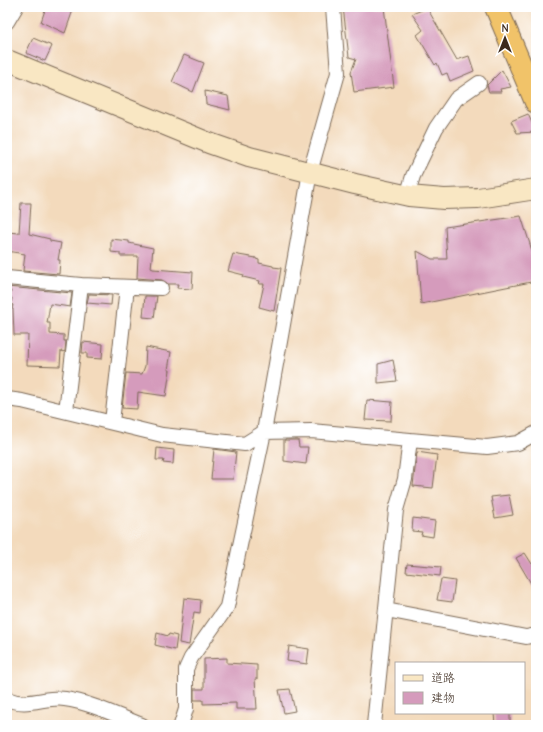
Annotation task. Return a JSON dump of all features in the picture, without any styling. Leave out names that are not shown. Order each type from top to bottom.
[{"type":"highway","points":[[496,7],[536,102]]},
{"type":"street","points":[[7,22],[16,7]]},
{"type":"street","points":[[181,725],[186,709],[186,669],[191,658],[227,607],[264,432],[310,172],[338,73],[332,7]]},
{"type":"street","points":[[7,60],[209,143],[249,157],[355,184],[407,196],[444,199],[478,198],[536,189]]},
{"type":"street","points":[[407,196],[413,176],[436,128],[456,99],[479,83]]},
{"type":"street","points":[[7,278],[80,284],[161,288]]},
{"type":"street","points":[[66,411],[80,284]]},
{"type":"street","points":[[112,422],[127,287]]},
{"type":"street","points":[[7,399],[22,400],[162,435],[245,444],[264,432],[311,431],[487,447],[518,443],[536,433]]},
{"type":"street","points":[[374,725],[396,510],[405,479],[410,440]]},
{"type":"street","points":[[386,610],[526,638],[536,635]]},
{"type":"street","points":[[7,699],[24,703],[64,698],[81,702],[142,725]]},
{"type":"building","points":[[46,7],[74,7],[65,33],[41,22]]},
{"type":"building","points":[[343,7],[384,7],[394,87],[354,92],[351,72],[356,59],[349,57]]},
{"type":"building","points":[[427,8],[457,60],[469,56],[474,71],[450,81],[447,73],[442,75],[437,63],[435,65],[417,35],[423,30],[412,14]]},
{"type":"building","points":[[33,38],[52,46],[45,61],[26,53]]},
{"type":"building","points":[[184,55],[204,63],[193,92],[172,82]]},
{"type":"building","points":[[502,70],[511,87],[500,89],[501,92],[489,92],[487,85]]},
{"type":"building","points":[[205,91],[228,96],[230,110],[206,104]]},
{"type":"building","points":[[528,114],[536,132],[517,133],[511,121]]},
{"type":"building","points":[[21,203],[31,203],[29,234],[61,243],[58,260],[60,260],[59,274],[23,271],[25,254],[7,251],[7,232],[19,233]]},
{"type":"building","points":[[521,216],[536,263],[536,281],[421,304],[417,251],[432,259],[447,259],[445,227]]},
{"type":"building","points":[[111,239],[129,241],[129,243],[153,248],[151,268],[153,269],[193,272],[192,289],[177,288],[178,284],[168,284],[162,280],[137,278],[138,256],[120,256],[120,253],[111,252]]},
{"type":"building","points":[[233,254],[256,258],[259,260],[259,263],[281,268],[274,311],[259,307],[264,284],[259,284],[260,281],[243,277],[244,275],[228,271]]},
{"type":"building","points":[[7,287],[72,293],[70,307],[50,304],[47,323],[50,323],[50,334],[64,335],[64,341],[66,341],[65,352],[61,351],[60,366],[27,365],[28,335],[14,335],[13,305],[11,304],[12,298],[10,297],[11,291],[7,289]]},
{"type":"building","points":[[89,294],[112,295],[111,305],[87,303]]},
{"type":"building","points":[[145,296],[157,296],[154,318],[143,317]]},
{"type":"building","points":[[83,342],[103,344],[102,359],[87,358],[87,353],[82,353]]},
{"type":"building","points":[[146,347],[171,352],[166,396],[138,392],[137,409],[122,408],[126,373],[142,374],[145,366]]},
{"type":"building","points":[[393,360],[397,381],[378,383],[378,364]]},
{"type":"building","points":[[367,400],[392,402],[391,421],[365,420]]},
{"type":"building","points":[[284,440],[298,440],[299,447],[308,447],[306,464],[284,461]]},
{"type":"building","points":[[157,448],[174,450],[173,464],[163,463],[164,460],[156,460]]},
{"type":"building","points":[[214,449],[236,452],[233,479],[211,479]]},
{"type":"building","points":[[417,452],[437,455],[433,488],[413,486]]},
{"type":"building","points":[[509,495],[513,515],[495,518],[491,497]]},
{"type":"building","points":[[413,518],[435,521],[433,537],[421,535],[422,532],[412,531]]},
{"type":"building","points":[[525,553],[532,564],[536,563],[536,592],[516,558]]},
{"type":"building","points":[[407,564],[441,567],[440,576],[406,572]]},
{"type":"building","points":[[441,579],[455,581],[452,602],[437,600]]},
{"type":"building","points":[[184,598],[201,600],[200,613],[194,612],[189,645],[179,643]]},
{"type":"building","points":[[157,633],[168,636],[169,634],[177,636],[175,650],[155,645]]},
{"type":"building","points":[[289,646],[309,649],[307,664],[287,661]]},
{"type":"building","points":[[227,658],[227,663],[257,665],[257,679],[255,679],[257,709],[236,709],[236,703],[203,704],[203,700],[194,700],[194,689],[204,689],[204,659]]},
{"type":"building","points":[[290,689],[295,711],[284,713],[279,690]]},
{"type":"building","points":[[494,714],[510,714],[510,725],[495,725]]}]
